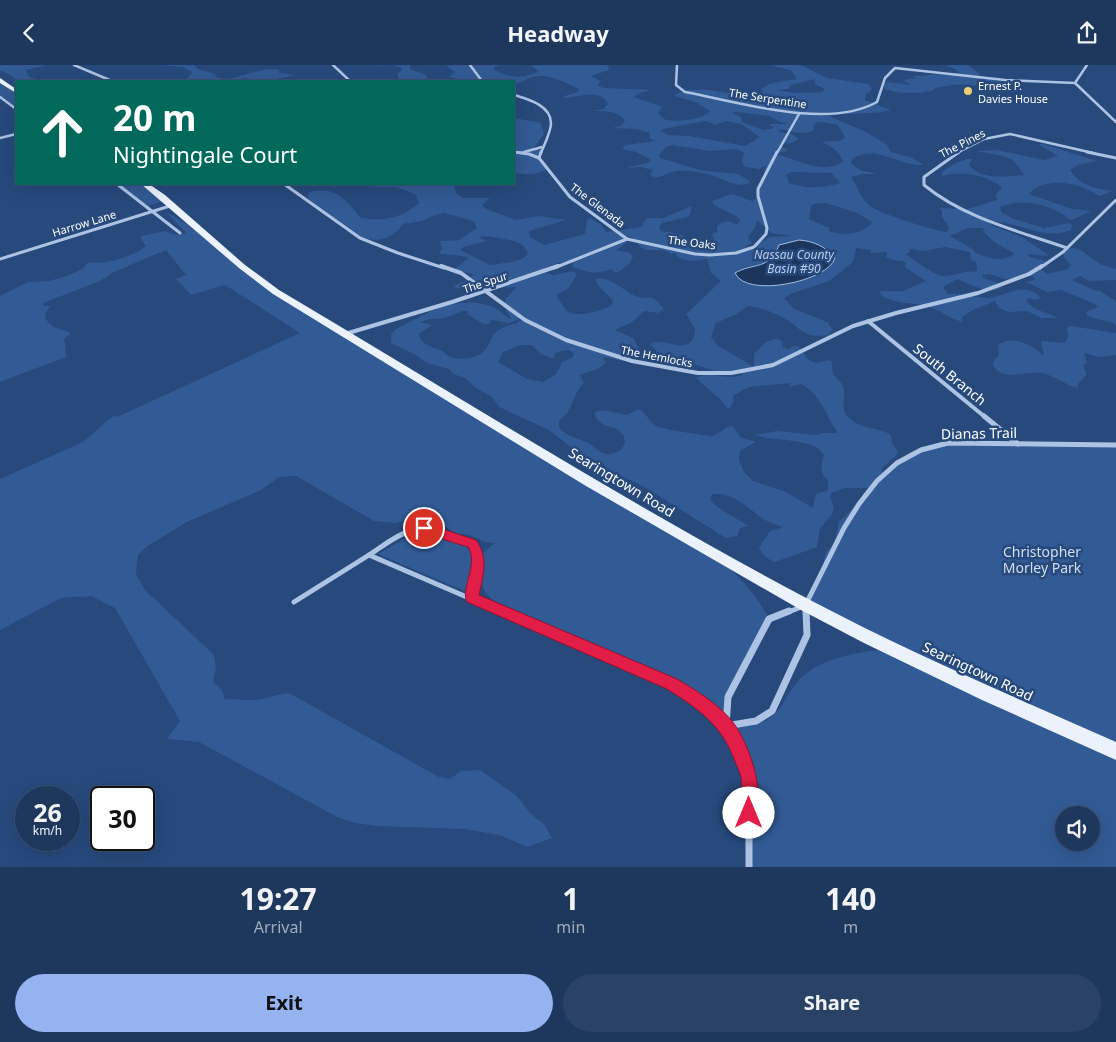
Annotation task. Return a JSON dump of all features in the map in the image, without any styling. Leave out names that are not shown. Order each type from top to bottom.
[{"type":"main road","points":[[0,80],[15,90]]},
{"type":"main road","name":"Searingtown Road","points":[[146,185],[173,205],[250,274],[276,293],[599,488],[806,605],[921,663],[1116,751]]},
{"type":"street","points":[[74,65],[110,80]]},
{"type":"street","points":[[333,65],[349,80]]},
{"type":"street","points":[[470,65],[481,80]]},
{"type":"street","name":"The Serpentine","points":[[676,65],[678,68],[676,85],[685,92],[799,115],[850,112],[871,106],[877,102],[885,78],[895,68]]},
{"type":"street","points":[[890,65],[895,68],[1005,79],[1075,83],[1107,116],[1116,122]]},
{"type":"street","points":[[1075,83],[1087,65]]},
{"type":"street","points":[[515,95],[542,107],[550,117],[550,123],[539,159],[515,152]]},
{"type":"street","points":[[0,97],[15,108]]},
{"type":"street","name":"The Oaks","points":[[627,239],[670,249],[710,255],[736,253],[754,247],[766,234],[767,228],[758,189],[793,121],[799,115]]},
{"type":"street","points":[[0,138],[15,134]]},
{"type":"street","name":"The Pines","points":[[1067,248],[946,202],[924,185],[924,177],[933,168],[956,153],[1002,134],[1020,135],[1116,158]]},
{"type":"street","points":[[521,153],[542,147]]},
{"type":"street","name":"The Glenada","points":[[539,159],[570,197],[627,239]]},
{"type":"street","points":[[118,185],[180,233]]},
{"type":"street","name":"The Hemlocks","points":[[285,185],[360,238],[398,253],[461,273],[525,320],[566,340],[632,361],[698,373],[731,373],[773,365],[842,331],[868,321],[999,286],[1037,269],[1067,248],[1116,199]]},
{"type":"street","name":"Harrow Lane","points":[[0,259],[173,205]]},
{"type":"street","name":"The Spur","points":[[344,334],[568,264],[627,239]]},
{"type":"street","name":"South Branch","points":[[868,321],[1018,444]]},
{"type":"street","name":"Dianas Trail","points":[[806,605],[855,510],[873,485],[900,460],[915,451],[938,444],[1116,445]]},
{"type":"street","points":[[294,602],[369,555],[415,529],[429,529],[472,543],[476,550],[478,572],[472,598]]},
{"type":"street","points":[[369,555],[672,684],[701,702],[726,726],[735,741],[749,777],[749,867]]},
{"type":"street","points":[[806,605],[807,635],[772,711],[764,719],[751,724],[726,726],[728,697],[769,619],[806,605]]},
{"type":"green space","points":[[0,65],[47,65],[26,70],[28,76],[38,80],[16,80],[11,75],[0,70]]},
{"type":"green space","points":[[159,65],[194,65],[198,69],[224,79],[271,69],[279,70],[279,73],[296,75],[271,80],[247,80],[246,78],[233,80],[181,80],[188,78],[192,72],[183,67]]},
{"type":"green space","points":[[392,65],[410,65],[410,69],[426,75],[428,80],[402,80],[398,78],[397,74],[402,68]]},
{"type":"green space","name":"Christopher Morley Park","points":[[446,65],[502,65],[494,67],[494,70],[516,77],[539,72],[531,65],[608,65],[609,70],[591,76],[600,81],[598,86],[604,88],[652,90],[633,97],[661,106],[658,113],[664,119],[672,121],[696,118],[710,111],[695,102],[674,96],[682,91],[718,91],[765,99],[761,89],[771,83],[797,79],[792,71],[771,65],[801,65],[827,78],[869,84],[872,90],[866,94],[865,100],[891,110],[830,116],[866,132],[886,144],[891,152],[910,157],[924,165],[906,163],[870,153],[852,159],[851,163],[860,170],[877,174],[851,177],[864,200],[875,209],[931,229],[947,232],[949,227],[942,217],[942,211],[939,208],[968,209],[997,200],[996,195],[1002,187],[989,179],[973,175],[957,173],[942,176],[941,173],[945,170],[960,161],[973,159],[969,165],[974,170],[987,175],[1024,175],[1013,160],[1003,156],[976,151],[997,150],[1044,160],[1058,156],[1038,144],[1043,144],[1097,161],[1078,165],[1070,170],[1083,183],[1113,191],[1099,196],[1092,191],[1073,185],[1054,183],[1045,184],[1029,194],[1072,209],[1092,211],[1071,220],[1055,210],[1037,204],[1018,203],[1000,207],[1001,212],[1014,219],[1044,228],[1069,223],[1072,225],[1071,230],[1060,233],[1039,232],[1007,223],[986,221],[993,226],[1022,237],[1047,254],[1048,256],[1027,254],[1030,257],[1050,262],[1047,266],[1049,268],[1044,267],[1041,269],[1047,274],[1068,269],[1071,265],[1064,258],[1063,252],[1072,248],[1081,251],[1099,263],[1116,269],[1116,280],[1089,281],[1080,276],[1072,280],[1100,291],[1116,301],[1116,325],[1087,315],[1086,312],[1098,307],[1095,304],[1061,290],[1047,292],[1026,282],[1035,280],[1033,276],[1007,279],[989,274],[982,275],[983,278],[996,282],[1002,288],[996,290],[984,289],[957,279],[943,287],[948,294],[986,298],[1014,291],[1027,290],[1041,298],[1035,300],[1028,298],[1026,300],[1029,304],[1057,318],[1041,318],[1027,311],[1008,312],[999,308],[995,301],[962,317],[962,322],[931,307],[894,301],[883,297],[879,291],[903,291],[926,281],[906,268],[906,262],[886,257],[887,252],[871,253],[871,250],[856,248],[853,262],[829,281],[784,298],[794,309],[827,322],[833,330],[828,335],[807,334],[778,315],[748,306],[735,315],[716,323],[711,337],[717,345],[754,367],[754,354],[767,342],[775,339],[783,342],[782,347],[789,349],[794,346],[799,347],[809,360],[815,363],[830,360],[834,375],[841,382],[844,391],[845,414],[859,424],[891,435],[892,443],[898,452],[881,470],[884,474],[891,467],[939,444],[1116,445],[1116,867],[749,867],[749,777],[735,741],[701,702],[672,684],[499,604],[492,599],[484,589],[480,568],[483,553],[495,543],[485,542],[470,535],[456,533],[435,521],[408,520],[395,523],[374,521],[296,476],[279,477],[261,490],[187,522],[146,547],[138,555],[136,574],[145,590],[214,655],[216,667],[213,682],[222,690],[225,700],[257,700],[289,693],[439,777],[450,779],[461,771],[480,770],[517,796],[531,814],[544,824],[552,838],[527,847],[500,835],[464,829],[376,826],[356,823],[339,818],[199,742],[167,739],[180,721],[115,608],[91,596],[61,598],[0,630],[0,479],[83,442],[114,415],[117,417],[300,333],[225,285],[191,295],[176,279],[186,275],[166,250],[114,272],[98,282],[43,303],[43,306],[50,306],[45,314],[48,323],[71,333],[63,340],[65,342],[66,357],[0,382],[0,296],[28,282],[49,281],[67,276],[84,268],[88,262],[110,261],[134,254],[146,246],[141,236],[165,231],[176,235],[186,233],[166,212],[203,233],[244,269],[708,551],[735,574],[750,589],[769,619],[729,692],[726,726],[753,724],[773,716],[799,680],[817,667],[851,654],[885,650],[806,605],[820,578],[826,552],[835,543],[839,522],[859,502],[869,488],[845,488],[831,493],[830,496],[834,507],[832,514],[820,528],[817,547],[775,562],[766,557],[759,548],[770,531],[783,527],[765,520],[734,498],[727,495],[712,494],[710,499],[725,512],[749,526],[740,528],[737,536],[726,538],[646,488],[579,453],[549,430],[499,407],[492,397],[476,388],[465,378],[453,374],[449,369],[427,363],[414,354],[391,343],[391,335],[394,330],[429,312],[453,304],[479,303],[493,307],[512,319],[504,305],[506,299],[516,287],[477,289],[473,284],[456,289],[454,286],[469,281],[473,274],[457,271],[456,268],[468,259],[467,257],[439,254],[442,248],[440,241],[459,240],[477,228],[473,221],[444,213],[422,221],[403,224],[392,235],[381,239],[369,239],[345,228],[311,202],[307,195],[310,192],[327,191],[340,196],[361,218],[385,219],[399,216],[419,203],[415,194],[396,187],[375,187],[373,185],[454,185],[456,193],[463,198],[490,198],[482,205],[486,209],[516,220],[539,216],[566,220],[529,231],[530,237],[544,245],[585,234],[587,219],[590,218],[600,224],[607,232],[641,227],[646,218],[663,218],[692,206],[687,217],[662,223],[659,227],[661,231],[680,234],[689,241],[698,244],[714,241],[712,233],[717,232],[717,226],[721,223],[730,221],[737,225],[740,221],[738,217],[714,205],[712,201],[731,194],[752,201],[756,198],[766,166],[759,169],[746,167],[742,163],[744,153],[737,149],[710,151],[671,145],[666,147],[659,155],[660,158],[700,170],[737,174],[749,180],[749,183],[738,185],[712,175],[688,171],[676,171],[660,177],[654,177],[650,175],[653,170],[640,167],[626,168],[648,163],[651,160],[636,152],[622,149],[626,145],[655,141],[649,138],[650,133],[637,129],[612,128],[621,126],[625,121],[615,113],[593,111],[603,109],[608,104],[600,96],[562,97],[577,92],[579,89],[545,76],[532,77],[515,84],[515,80],[460,80],[449,77],[454,72]],"holes":[[[815,79],[815,84],[825,89],[822,92],[795,93],[776,90],[789,89],[791,85]],[[732,113],[769,116],[788,124],[779,124],[770,120],[777,124],[769,124],[774,128],[764,130],[742,122],[741,117]],[[706,121],[715,125],[726,121],[741,124],[760,137],[745,146],[689,136],[669,135],[661,131],[663,129]],[[822,122],[838,125],[845,138],[838,141],[821,142],[835,150],[843,162],[828,167],[820,167],[805,164],[781,155],[771,154],[788,151],[780,144],[792,143],[799,139],[792,134],[779,132],[780,129],[801,133],[810,132],[814,130],[813,126],[816,123]],[[792,172],[831,173],[840,183],[827,186],[802,186],[789,183],[786,175]],[[826,203],[857,213],[872,222],[858,232],[841,234],[829,231],[829,228],[809,219],[813,204]],[[757,220],[771,233],[793,236],[769,237],[754,247],[744,247],[752,243],[748,237],[755,228]],[[968,228],[984,228],[983,231],[994,242],[1015,254],[1000,259],[989,258],[974,252],[974,250],[950,236]],[[488,236],[517,242],[526,249],[528,254],[522,259],[512,262],[490,265],[460,250],[463,247],[487,241],[478,237]],[[629,236],[644,249],[664,250],[671,254],[675,253],[685,260],[707,259],[711,273],[721,281],[686,314],[695,329],[693,338],[689,343],[676,345],[655,342],[650,344],[657,351],[654,355],[664,361],[691,363],[726,375],[731,372],[744,374],[732,377],[708,375],[696,378],[722,401],[728,410],[733,403],[734,395],[749,387],[791,383],[789,387],[801,384],[814,394],[838,433],[816,435],[777,431],[755,435],[812,445],[824,455],[821,469],[828,481],[828,490],[816,494],[813,508],[786,492],[753,481],[744,472],[739,460],[739,454],[741,450],[756,442],[740,437],[733,426],[727,427],[715,435],[708,436],[658,427],[638,409],[627,415],[603,410],[595,412],[595,416],[602,423],[619,430],[623,435],[625,440],[623,447],[612,454],[600,452],[590,444],[559,428],[559,421],[568,412],[577,392],[584,383],[580,375],[598,369],[606,363],[603,357],[624,361],[638,354],[640,350],[633,338],[615,330],[632,322],[644,311],[658,313],[664,309],[654,298],[638,297],[611,281],[601,278],[596,279],[597,282],[600,288],[613,301],[612,305],[589,313],[570,313],[557,295],[569,288],[577,274],[573,271],[554,275],[543,272],[543,269],[558,263],[573,262],[573,267],[588,272],[596,273],[611,269],[615,273],[629,264],[633,257],[630,253],[616,250],[626,243]],[[779,245],[811,277],[782,284],[759,285],[749,284],[741,280],[735,273],[742,269],[765,263],[775,253]],[[945,247],[970,252],[971,260],[976,262],[976,272],[948,276],[940,275],[924,267],[906,254],[910,252],[910,249],[924,251]],[[463,311],[468,311],[467,314],[483,324],[489,324],[491,320],[509,323],[525,317],[519,322],[497,331],[482,353],[466,359],[448,356],[442,351],[425,344],[420,338],[419,334],[432,325],[420,322],[445,318]],[[521,345],[532,345],[541,354],[554,359],[555,353],[560,351],[567,350],[574,353],[573,357],[562,362],[556,374],[543,382],[527,379],[498,362],[503,352]]]},
{"type":"green space","points":[[945,65],[968,65],[980,74],[978,76],[1006,83],[1008,87],[994,88],[953,85],[935,88],[928,92],[916,93],[903,93],[884,89],[885,83],[888,82],[911,85],[903,80],[916,78],[914,76],[959,73]]},
{"type":"green space","points":[[0,80],[15,91],[15,107],[0,96]]},
{"type":"green space","points":[[515,118],[541,123],[544,134],[533,149],[542,147],[539,158],[548,168],[532,174],[515,173]]},
{"type":"green space","points":[[119,185],[144,185],[166,200],[148,206]]},
{"type":"green space","points":[[1071,326],[1116,333],[1116,355],[1099,357],[1084,353],[1087,363],[1083,366],[1087,374],[1078,384],[1078,388],[1046,374],[1010,375],[999,372],[994,366],[993,361],[999,355],[998,345],[1010,341],[1022,342],[1044,356],[1041,341],[1065,343],[1068,336],[1067,328]]},
{"type":"green space","points":[[417,532],[448,538],[466,547],[474,559],[469,593],[378,554]]},
{"type":"water","name":"Nassau County Basin #90","points":[[799,240],[819,245],[835,258],[829,266],[818,274],[787,284],[754,285],[742,281],[735,273],[760,265],[771,259],[779,245]]},
{"type":"place","name":"Ernest P. Davies House","points":[[968,91]]},
{"type":"route","points":[[424,528],[472,543],[478,558],[478,572],[472,598],[672,684],[701,702],[726,726],[735,741],[749,777],[749,813]]}]
